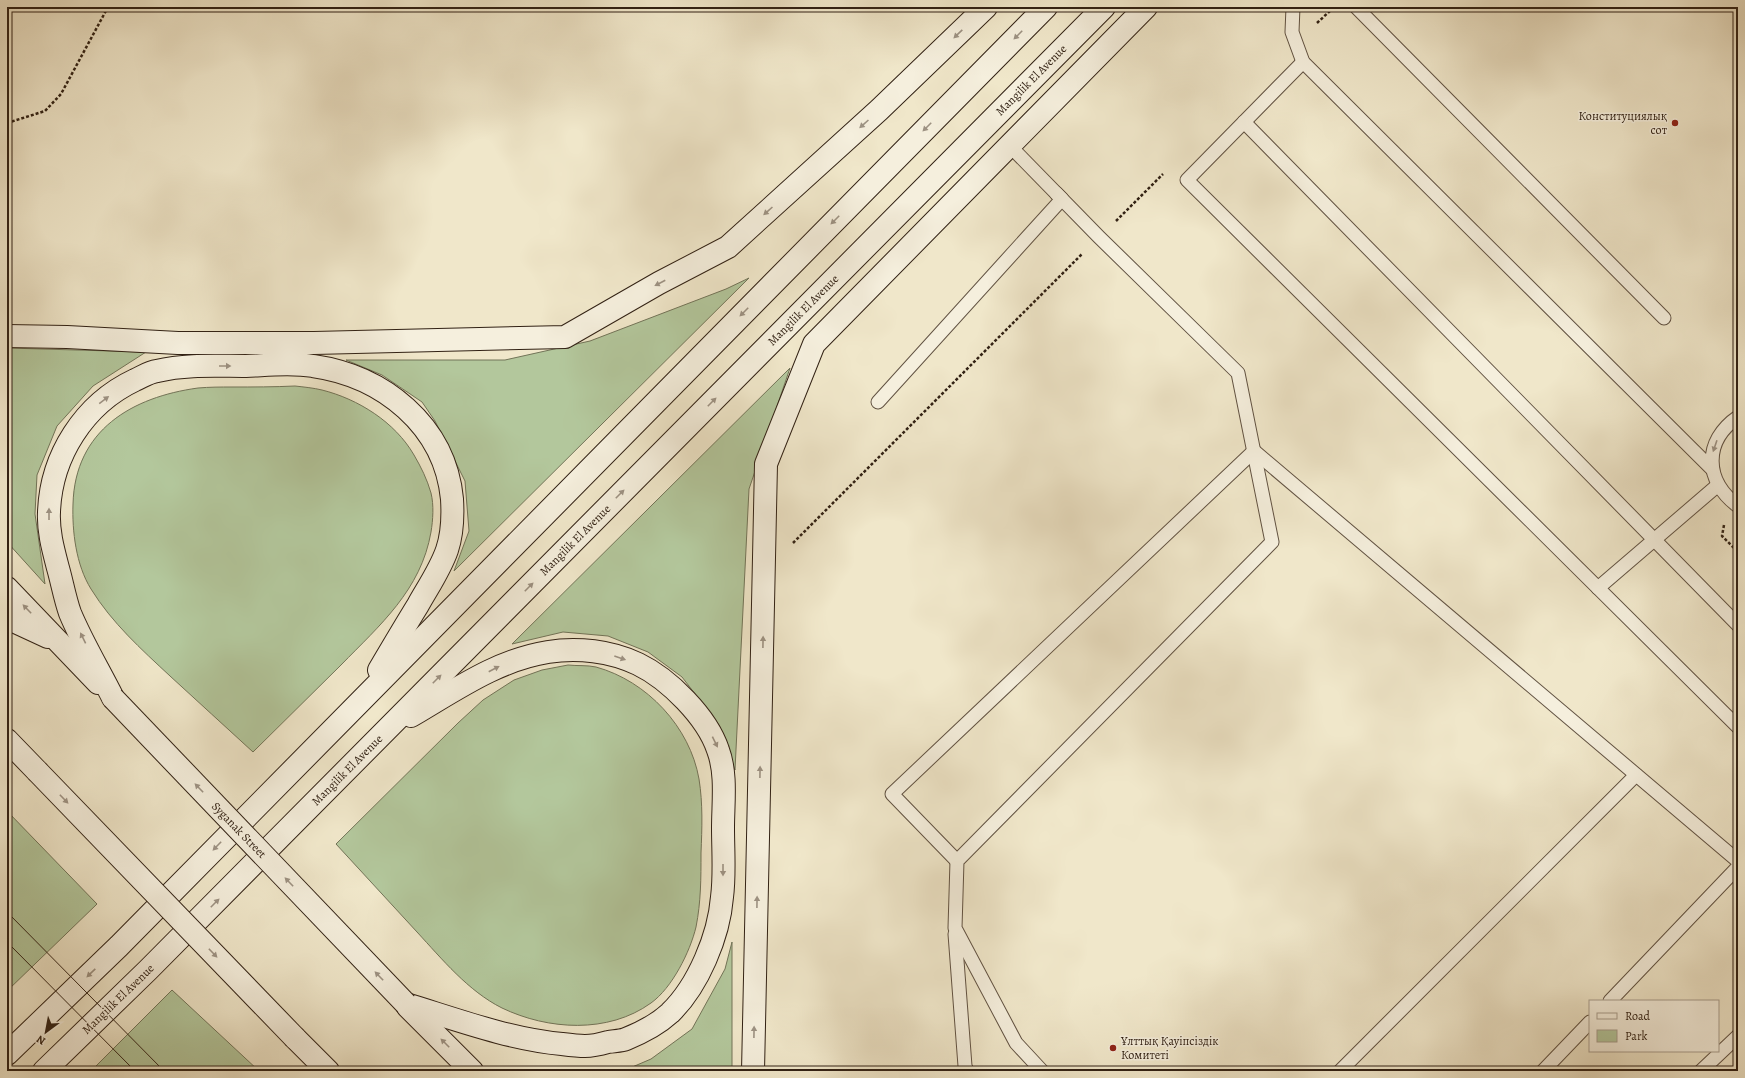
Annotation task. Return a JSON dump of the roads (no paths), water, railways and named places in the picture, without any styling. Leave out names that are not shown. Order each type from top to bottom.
[{"type":"main road","points":[[7,336],[67,337],[178,343],[314,343],[565,337],[659,283],[728,247],[879,110],[986,7]]},
{"type":"main road","points":[[7,1054],[119,946],[1046,7]]},
{"type":"main road","name":"Mangilik El Avenue","points":[[44,1071],[148,970],[1104,7]]},
{"type":"main road","points":[[753,1071],[766,464],[814,344],[1146,7]]},
{"type":"main road","points":[[112,698],[70,612],[51,543],[49,513],[52,480],[63,451],[78,427],[98,405],[123,386],[153,371],[181,366],[310,365],[334,370],[356,377],[383,391],[412,413],[432,436],[445,466],[452,499],[452,528],[448,549],[436,575],[362,699]]},
{"type":"main road","name":"Syganak Street","points":[[7,588],[472,1071]]},
{"type":"main road","points":[[7,618],[60,643]]},
{"type":"main road","points":[[387,730],[498,667],[524,657],[550,651],[579,650],[610,654],[638,664],[666,682],[690,704],[708,728],[718,750],[723,771],[722,897],[715,934],[703,963],[687,993],[669,1014],[652,1027],[625,1040],[585,1046],[543,1042],[507,1035],[406,1004]]},
{"type":"main road","points":[[7,740],[328,1071]]},
{"type":"main road","points":[[7,755],[37,771]]},
{"type":"main road","points":[[295,1038],[310,1071]]},
{"type":"lane","points":[[1293,7],[1292,32],[1303,62],[1712,469]]},
{"type":"lane","points":[[1356,7],[1664,318]]},
{"type":"lane","points":[[1303,62],[1187,180],[1738,727]]},
{"type":"lane","points":[[1244,122],[1738,625]]},
{"type":"lane","points":[[967,1071],[965,1066],[955,928],[957,861],[1272,542],[1238,373],[1099,237],[1010,146]]},
{"type":"lane","points":[[878,402],[1062,199],[1010,146]]},
{"type":"lane","points":[[1738,416],[1728,424],[1718,437],[1712,453],[1712,469],[1718,485],[1728,498],[1738,506]]},
{"type":"lane","points":[[1254,451],[1738,861]]},
{"type":"lane","points":[[957,861],[892,794],[1254,451]]},
{"type":"lane","points":[[1598,588],[1718,485]]},
{"type":"lane","points":[[1340,1071],[1636,775]]},
{"type":"lane","points":[[1611,1000],[1738,867]]},
{"type":"lane","points":[[955,928],[1016,1043],[1042,1071]]},
{"type":"lane","points":[[1543,1071],[1589,1023]]},
{"type":"lane","points":[[1701,1071],[1738,1036]]},
{"type":"tram line","points":[[7,912],[164,1071]]},
{"type":"tram line","points":[[7,942],[135,1071]]},
{"type":"place","name":"Конституциялық сот","points":[[1675,123]]},
{"type":"place","name":"Ұлттық Қауіпсіздік Комитеті","points":[[1113,1048]]}]
